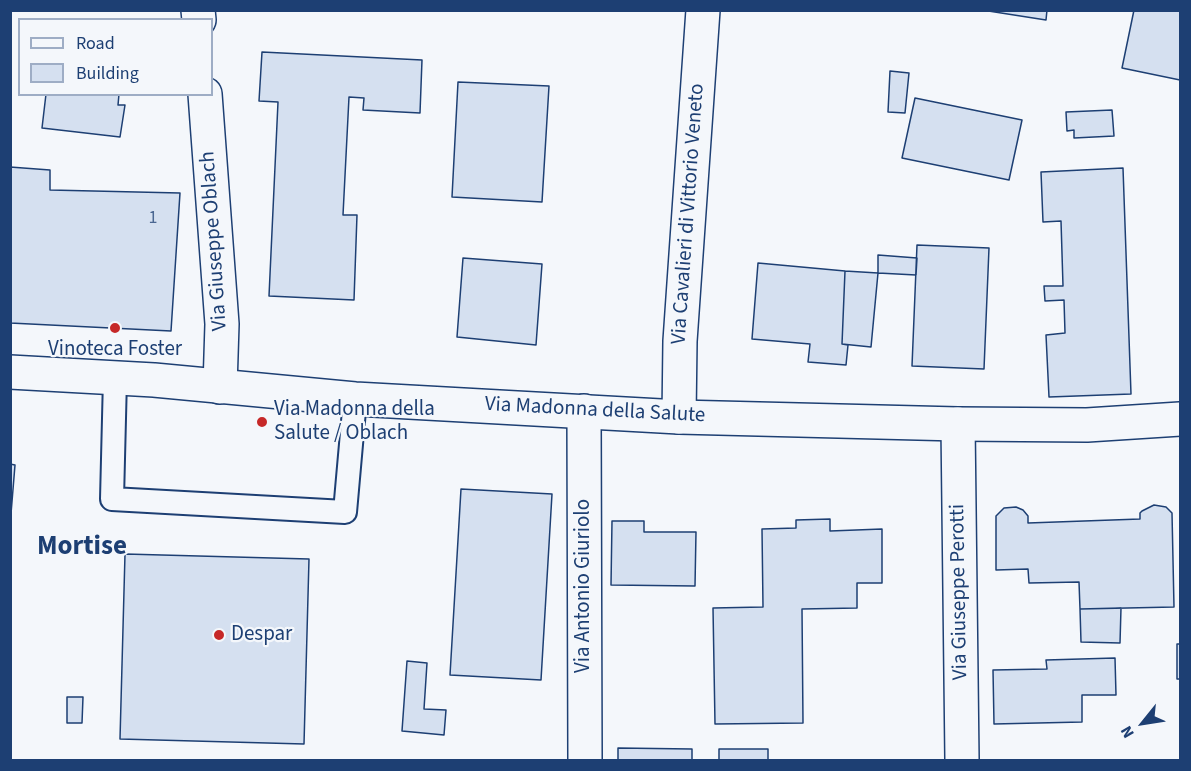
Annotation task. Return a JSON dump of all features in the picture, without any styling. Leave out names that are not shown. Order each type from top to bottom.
[{"type":"street","name":"Via Cavalieri di Vittorio Veneto","points":[[679,417],[680,341],[703,10]]},
{"type":"street","name":"Via Giuseppe Oblach","points":[[205,96],[222,324],[220,387]]},
{"type":"street","name":"Via Madonna della Salute","points":[[10,372],[115,378],[355,399],[679,417],[1087,425],[1180,419]]},
{"type":"street","name":"Via Antonio Giuriolo","points":[[584,411],[585,760]]},
{"type":"street","name":"Via Giuseppe Perotti","points":[[958,424],[962,760]]},
{"type":"lane","points":[[115,378],[112,499],[345,512],[355,399]]},
{"type":"building","points":[[982,10],[1047,10],[1046,20]]},
{"type":"building","points":[[1134,10],[1180,10],[1180,80],[1122,68]]},
{"type":"building","points":[[262,52],[422,60],[420,113],[363,110],[364,98],[349,97],[343,215],[357,215],[354,300],[269,296],[278,102],[259,101]]},
{"type":"building","points":[[890,71],[909,73],[905,113],[888,112]]},
{"type":"building","points":[[458,82],[549,86],[542,202],[452,197]]},
{"type":"building","points":[[46,96],[119,96],[118,105],[125,105],[120,137],[42,128]]},
{"type":"building","points":[[915,98],[1022,120],[1009,180],[902,158]]},
{"type":"building","points":[[1112,110],[1114,136],[1074,138],[1074,130],[1067,131],[1066,112]]},
{"type":"building","points":[[10,167],[50,170],[50,190],[180,193],[171,331],[10,323]]},
{"type":"building","points":[[1123,168],[1131,394],[1049,397],[1046,335],[1065,333],[1064,300],[1045,301],[1044,286],[1063,286],[1061,221],[1043,222],[1041,172]]},
{"type":"building","points":[[917,245],[989,248],[984,369],[912,366]]},
{"type":"building","points":[[878,255],[917,258],[916,275],[878,273]]},
{"type":"building","points":[[463,258],[542,264],[536,345],[457,337]]},
{"type":"building","points":[[758,263],[845,271],[842,344],[848,345],[846,365],[808,362],[810,344],[752,339]]},
{"type":"building","points":[[845,271],[878,273],[871,347],[842,344]]},
{"type":"building","points":[[10,464],[15,465],[10,526]]},
{"type":"building","points":[[461,489],[552,494],[541,680],[450,675]]},
{"type":"building","points":[[1154,505],[1166,507],[1172,513],[1174,607],[1080,609],[1079,582],[1029,583],[1028,569],[996,570],[996,516],[1004,508],[1016,507],[1023,510],[1028,516],[1028,523],[1140,519],[1142,511]]},
{"type":"building","points":[[830,519],[830,531],[882,529],[882,583],[857,583],[857,608],[802,609],[803,723],[715,724],[713,608],[763,607],[762,529],[796,528],[796,520]]},
{"type":"building","points":[[612,521],[644,521],[644,532],[696,532],[695,586],[611,585]]},
{"type":"building","points":[[125,554],[309,559],[304,744],[120,739]]},
{"type":"building","points":[[1121,608],[1120,643],[1081,642],[1080,609]]},
{"type":"building","points":[[1177,644],[1180,644],[1180,679],[1177,679]]},
{"type":"building","points":[[1115,658],[1116,695],[1082,695],[1082,722],[994,724],[993,670],[1047,669],[1046,660]]},
{"type":"building","points":[[407,661],[427,663],[424,709],[446,710],[444,735],[402,731]]},
{"type":"building","points":[[67,697],[83,697],[82,723],[67,723]]},
{"type":"building","points":[[618,748],[692,749],[692,760],[618,760]]},
{"type":"building","points":[[719,749],[768,749],[768,760],[719,760]]},
{"type":"place","name":"Vinoteca Foster","points":[[115,328]]},
{"type":"place","name":"Via Madonna della Salute / Oblach","points":[[262,422]]},
{"type":"place","name":"Despar","points":[[219,635]]},
{"type":"district","name":"Mortise","points":[[82,548]]}]
